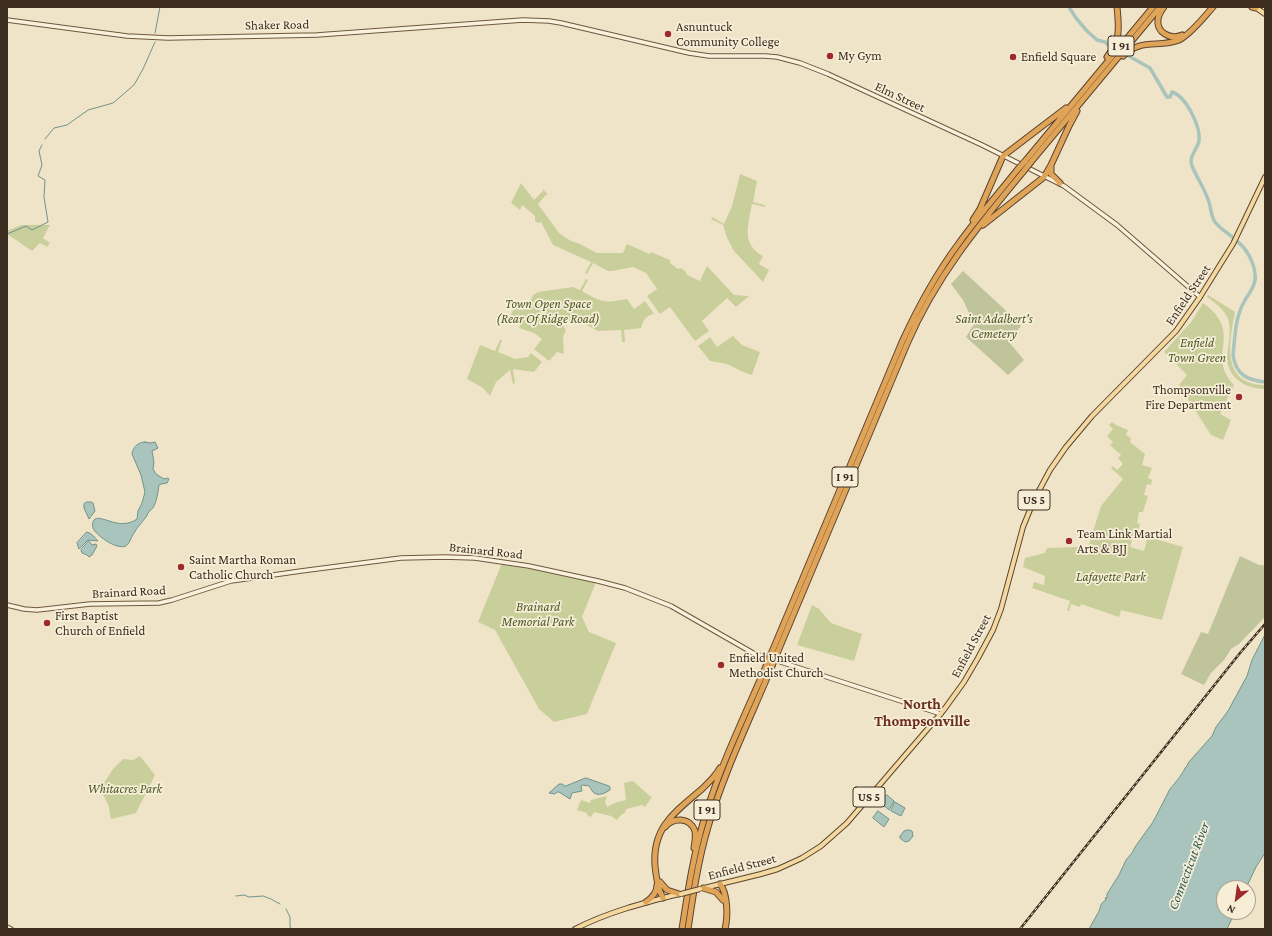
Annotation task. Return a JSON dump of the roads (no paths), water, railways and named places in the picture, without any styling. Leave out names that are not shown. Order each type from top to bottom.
[{"type":"highway","points":[[1088,84],[1116,42],[1119,29],[1117,7]]},
{"type":"highway","name":"I 91","points":[[773,655],[908,340],[939,283],[973,232],[1021,170],[1088,84],[1153,7]]},
{"type":"highway","name":"I 91","points":[[1028,161],[1090,91],[1160,7]]},
{"type":"highway","points":[[1164,7],[1158,18],[1159,27],[1167,35],[1175,37],[1186,31],[1210,7]]},
{"type":"highway","points":[[1111,65],[1117,62],[1128,51],[1137,46],[1170,42],[1181,39],[1213,7]]},
{"type":"highway","points":[[973,232],[978,230],[989,219],[1042,180],[1051,165],[1072,119],[1087,98],[1090,91]]},
{"type":"highway","points":[[961,240],[964,232],[980,209],[1003,156],[1074,102]]},
{"type":"highway","points":[[1051,165],[1051,174],[1060,184]]},
{"type":"highway","name":"I 91","points":[[688,929],[691,904],[700,858],[722,784],[773,655],[905,336],[928,291],[961,240],[1021,170]]},
{"type":"highway","name":"I 91","points":[[682,929],[692,869],[708,807],[729,754],[769,665]]},
{"type":"highway","points":[[663,898],[655,862],[655,850],[663,826],[673,814],[714,777],[729,754]]},
{"type":"highway","points":[[646,902],[651,899],[656,892],[659,881],[657,860],[659,843],[666,827],[673,821],[686,821],[694,830],[695,838],[691,861],[692,869]]},
{"type":"highway","points":[[659,881],[667,890],[680,894]]},
{"type":"highway","points":[[720,884],[725,913],[724,929]]},
{"type":"highway","points":[[720,884],[727,907],[727,920],[724,929]]},
{"type":"highway","points":[[701,889],[710,889],[716,892],[723,900]]},
{"type":"highway","points":[[691,904],[692,929]]},
{"type":"main road","points":[[1254,7],[1265,14]]},
{"type":"main road","name":"Shaker Road","points":[[7,20],[127,36],[168,38],[317,34],[523,20],[549,20]]},
{"type":"main road","name":"Elm Street","points":[[549,20],[688,53],[708,56],[770,56],[795,61],[828,74],[1045,176],[1074,192],[1117,225],[1200,297]]},
{"type":"main road","name":"Enfield Street","points":[[575,929],[608,914],[646,902],[778,869],[802,858],[824,843],[847,823],[941,714],[964,682],[993,630],[1004,598],[1019,536],[1034,500],[1050,470],[1085,424],[1176,331],[1200,297],[1235,240],[1265,177]]},
{"type":"main road","name":"Brainard Road","points":[[7,605],[37,610],[90,604],[159,603],[231,581],[287,573],[401,558],[444,557],[479,559],[529,566],[625,588],[671,606],[753,653],[941,714]]},
{"type":"main road","points":[[7,927],[11,929]]},
{"type":"water","points":[[145,442],[155,442],[158,448],[152,451],[154,462],[153,469],[156,474],[164,479],[169,479],[167,483],[159,485],[154,507],[137,529],[129,543],[122,547],[113,545],[96,533],[93,529],[93,523],[95,519],[98,518],[124,524],[137,519],[138,511],[145,492],[141,475],[132,454],[136,445]]},
{"type":"water","points":[[87,502],[93,503],[95,511],[89,519],[84,508],[84,504]]},
{"type":"water","points":[[87,532],[92,534],[98,541],[88,540],[79,549],[77,543]]},
{"type":"water","points":[[89,541],[92,545],[96,544],[97,546],[92,555],[89,557],[82,553],[81,550]]},
{"type":"water","name":"Connecticut River","points":[[1265,635],[1265,853],[1250,880],[1216,880],[1216,920],[1231,920],[1227,929],[1089,929],[1101,905],[1106,900],[1105,898],[1107,898],[1107,894],[1119,875],[1126,860],[1153,822],[1170,789],[1188,763],[1212,736],[1216,727],[1228,711],[1247,676],[1252,660]]},
{"type":"water","points":[[586,778],[609,786],[610,790],[597,794],[593,792],[589,786],[582,785],[582,791],[572,793],[570,799],[559,792],[555,794],[549,793],[559,784],[565,786]]},
{"type":"water","points":[[887,795],[894,801],[889,810],[881,803]]},
{"type":"water","points":[[895,802],[905,808],[901,816],[891,811]]},
{"type":"water","points":[[878,811],[889,819],[884,827],[873,818]]},
{"type":"water","points":[[904,831],[912,831],[913,836],[909,841],[905,842],[900,838],[900,836]]},
{"type":"waterway","points":[[155,33],[160,7]]},
{"type":"waterway","points":[[1069,7],[1087,31],[1097,40],[1105,42],[1111,47]]},
{"type":"waterway","points":[[45,139],[54,128],[67,125],[88,110],[113,103],[134,85],[155,42]]},
{"type":"waterway","points":[[1127,55],[1150,68],[1167,97],[1170,97],[1172,92],[1182,99],[1195,120],[1198,128],[1199,141],[1191,160],[1192,166],[1210,204],[1214,220],[1220,228],[1244,248],[1250,256],[1254,270],[1254,285],[1241,308],[1237,321],[1233,355],[1234,362],[1243,375],[1253,380],[1265,382]]},
{"type":"waterway","points":[[7,234],[26,226],[32,230],[48,222],[44,197],[45,180],[38,176],[42,165],[39,151],[42,145]]},
{"type":"waterway","points":[[236,896],[263,896],[280,904]]},
{"type":"waterway","points":[[286,909],[290,917],[290,927],[292,929]]},
{"type":"railway","points":[[1020,929],[1240,653],[1265,624]]},
{"type":"place","name":"Asnuntuck Community College","points":[[668,34]]},
{"type":"place","name":"My Gym","points":[[830,56]]},
{"type":"place","name":"Enfield Square","points":[[1013,57]]},
{"type":"place","name":"Thompsonville Fire Department","points":[[1239,397]]},
{"type":"place","name":"Team Link Martial Arts & BJJ","points":[[1069,541]]},
{"type":"place","name":"Saint Martha Roman Catholic Church","points":[[181,567]]},
{"type":"place","name":"First Baptist Church of Enfield","points":[[47,623]]},
{"type":"place","name":"Enfield United Methodist Church","points":[[721,665]]},
{"type":"district","name":"North Thompsonville","points":[[922,712]]},
{"type":"park label","name":"Town Open Space (Rear Of Ridge Road)","points":[[548,312]]},
{"type":"park label","name":"Saint Adalbert's Cemetery","points":[[994,326]]},
{"type":"park label","name":"Enfield Town Green","points":[[1197,350]]},
{"type":"park label","name":"Lafayette Park","points":[[1111,577]]},
{"type":"park label","name":"Brainard Memorial Park","points":[[538,614]]},
{"type":"park label","name":"Whitacres Park","points":[[125,789]]}]
